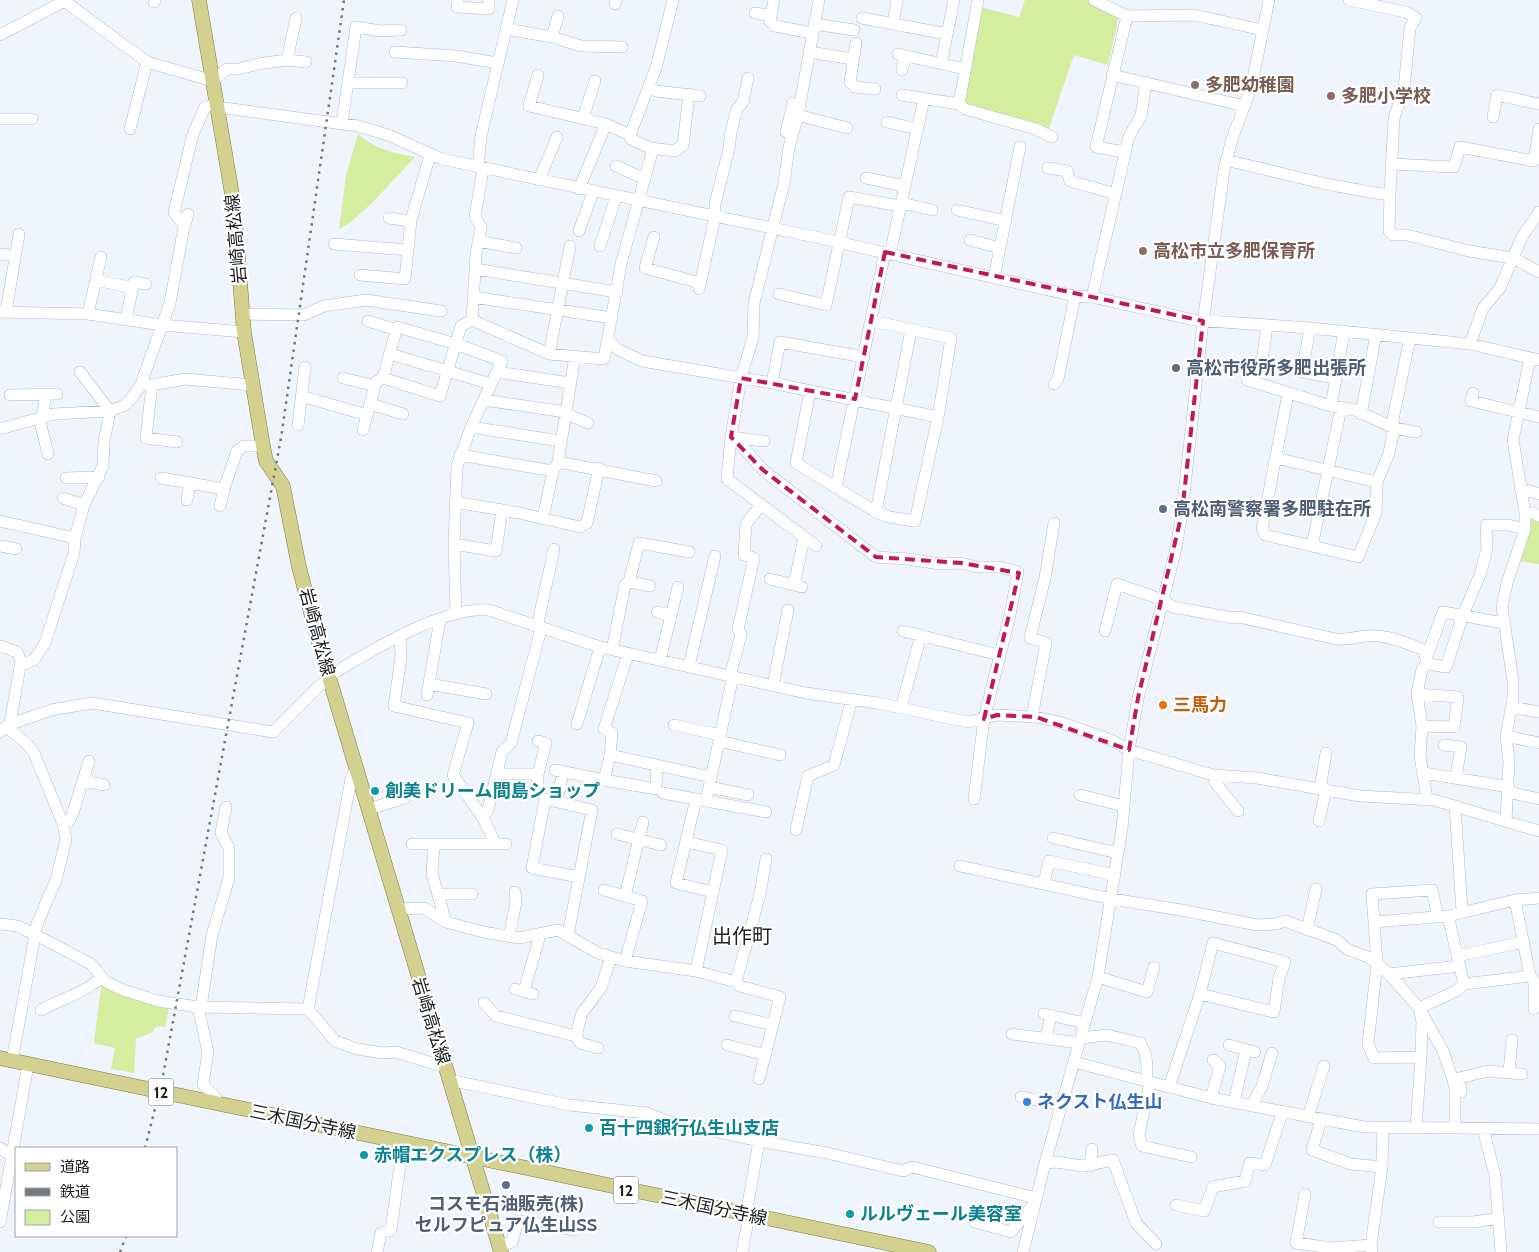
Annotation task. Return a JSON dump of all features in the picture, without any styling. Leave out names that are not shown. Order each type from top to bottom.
[{"type":"main road","name":"岩崎高松線","points":[[199,0],[235,214],[244,332],[251,385],[266,460],[284,486],[306,598],[500,1249]]},
{"type":"main road","name":"三木国分寺線","points":[[6,1060],[892,1248],[929,1252]]},
{"type":"street","points":[[458,0],[457,7],[489,9],[489,0]]},
{"type":"street","points":[[472,320],[480,227],[475,217],[481,168],[481,136],[513,0]]},
{"type":"street","points":[[630,135],[649,88],[673,0]]},
{"type":"street","points":[[774,0],[770,21],[775,26],[854,30]]},
{"type":"street","points":[[769,227],[784,183],[789,147],[798,115],[818,0]]},
{"type":"street","points":[[893,24],[897,0]]},
{"type":"street","points":[[942,64],[954,0]]},
{"type":"street","points":[[959,104],[978,0]]},
{"type":"street","points":[[1094,0],[1127,16],[1194,14],[1263,30]]},
{"type":"street","points":[[1023,1252],[1045,1163],[1098,977],[1112,899],[1129,750],[1138,698],[1163,600],[1182,513],[1203,321],[1226,160],[1244,106],[1269,0]]},
{"type":"street","points":[[1349,0],[1406,12],[1416,18],[1410,28],[1404,89],[1394,118],[1389,231],[1393,235],[1407,236],[1469,251],[1513,258],[1539,272]]},
{"type":"street","points":[[0,35],[63,1],[107,30],[147,62],[212,81],[226,69],[239,69],[288,60],[306,62]]},
{"type":"street","points":[[755,14],[771,16]]},
{"type":"street","points":[[552,37],[558,16]]},
{"type":"street","points":[[1125,152],[1096,147],[1127,16]]},
{"type":"street","points":[[288,60],[296,18]]},
{"type":"street","points":[[862,18],[947,34]]},
{"type":"street","points":[[342,123],[356,28],[380,31],[401,30]]},
{"type":"street","points":[[506,29],[552,37],[581,46],[622,47]]},
{"type":"street","points":[[856,43],[850,82],[855,87],[875,89]]},
{"type":"street","points":[[395,52],[456,56],[497,63]]},
{"type":"street","points":[[809,52],[853,59]]},
{"type":"street","points":[[902,70],[901,55],[964,69]]},
{"type":"street","points":[[130,129],[147,62]]},
{"type":"street","points":[[538,75],[529,106],[606,124],[630,135],[631,139],[650,148],[676,151],[683,145],[694,95],[649,88]]},
{"type":"street","points":[[1112,75],[1244,106]]},
{"type":"street","points":[[654,236],[646,268],[700,286],[731,132],[737,109],[743,102],[748,78]]},
{"type":"street","points":[[583,118],[595,81]]},
{"type":"street","points":[[1092,297],[1129,136],[1141,116],[1146,82]]},
{"type":"street","points":[[348,84],[402,83]]},
{"type":"street","points":[[902,95],[959,104],[965,108],[1036,128],[1052,137]]},
{"type":"street","points":[[1493,117],[1498,95],[1539,104]]},
{"type":"street","points":[[836,487],[887,253],[901,205],[924,99]]},
{"type":"street","points":[[793,103],[754,303],[753,337],[741,378],[731,437],[728,479],[760,506],[816,546]]},
{"type":"street","points":[[184,226],[174,212],[194,134],[205,107],[217,106],[342,123],[388,135],[430,155],[481,168],[839,242],[1075,296],[1092,297],[1203,321],[1310,328],[1470,344],[1535,359],[1517,411],[1513,440],[1525,513],[1525,529],[1507,584],[1502,607],[1503,624],[1513,681],[1512,708],[1506,736],[1509,762],[1506,821]]},
{"type":"street","points":[[798,115],[847,128]]},
{"type":"street","points":[[0,119],[32,119]]},
{"type":"street","points":[[887,122],[918,129]]},
{"type":"street","points":[[579,189],[606,124]]},
{"type":"street","points":[[1391,164],[1454,167],[1460,148],[1537,162],[1539,129]]},
{"type":"street","points":[[539,180],[557,137]]},
{"type":"street","points":[[994,278],[1006,221],[1019,184],[1012,178],[1020,147]]},
{"type":"street","points":[[472,320],[549,354],[604,359],[622,264],[652,152],[650,148]]},
{"type":"street","points":[[360,275],[405,279],[410,221],[430,155]]},
{"type":"street","points":[[1226,160],[1326,184],[1381,194],[1390,192]]},
{"type":"street","points":[[616,166],[645,179]]},
{"type":"street","points":[[1048,168],[1067,171],[1070,181],[1116,194]]},
{"type":"street","points":[[866,178],[905,186]]},
{"type":"street","points":[[579,231],[593,192]]},
{"type":"street","points":[[779,294],[826,305],[849,196],[932,210]]},
{"type":"street","points":[[600,246],[616,197]]},
{"type":"street","points":[[957,210],[1006,221]]},
{"type":"street","points":[[1470,344],[1483,308],[1500,288],[1522,237],[1539,212]]},
{"type":"street","points":[[177,442],[146,438],[147,384],[162,325],[170,303],[184,226],[188,214]]},
{"type":"street","points":[[389,218],[410,221]]},
{"type":"street","points":[[19,234],[3,312],[88,314],[162,325],[244,332]]},
{"type":"street","points":[[970,240],[1000,248]]},
{"type":"street","points":[[478,242],[516,248]]},
{"type":"street","points":[[334,244],[408,250]]},
{"type":"street","points":[[549,354],[561,283],[570,246]]},
{"type":"street","points":[[0,254],[15,256]]},
{"type":"street","points":[[88,314],[101,257]]},
{"type":"street","points":[[475,269],[616,292]]},
{"type":"street","points":[[96,280],[133,288]]},
{"type":"street","points":[[126,319],[134,282],[146,284]]},
{"type":"street","points":[[1054,384],[1058,380],[1075,296]]},
{"type":"street","points":[[473,297],[612,318]]},
{"type":"street","points":[[242,314],[304,315],[324,306],[366,300],[441,311]]},
{"type":"street","points":[[342,378],[379,382],[440,396],[461,326],[472,320]]},
{"type":"street","points":[[368,321],[397,330]]},
{"type":"street","points":[[810,391],[796,463],[876,512],[889,517],[915,521],[938,417],[951,338],[872,321]]},
{"type":"street","points":[[1262,362],[1267,326]]},
{"type":"street","points":[[363,430],[368,410],[390,354],[397,327],[456,344],[502,361],[460,455],[455,502],[456,614]]},
{"type":"street","points":[[1310,328],[1302,372],[1336,378]]},
{"type":"street","points":[[876,512],[911,330]]},
{"type":"street","points":[[1312,546],[1327,472],[1336,407],[1336,378],[1344,332]]},
{"type":"street","points":[[1361,414],[1376,334]]},
{"type":"street","points":[[1288,394],[1262,528],[1265,535],[1358,557],[1376,513],[1377,482],[1389,453],[1394,428],[1393,419],[1410,338]]},
{"type":"street","points":[[608,339],[617,350],[642,361],[772,383],[938,417]]},
{"type":"street","points":[[772,383],[780,342],[864,357]]},
{"type":"street","points":[[390,354],[491,384]]},
{"type":"street","points":[[543,518],[560,441],[575,356]]},
{"type":"street","points":[[298,425],[305,367]]},
{"type":"street","points":[[21,665],[34,660],[45,643],[74,553],[75,538],[84,505],[103,466],[104,442],[110,411],[80,372]]},
{"type":"street","points":[[497,372],[570,383]]},
{"type":"street","points":[[0,428],[54,414],[110,411],[125,404],[147,384],[185,380],[251,385]]},
{"type":"street","points":[[1247,380],[1288,394],[1355,410],[1394,428],[1416,432]]},
{"type":"street","points":[[1473,393],[1471,400],[1539,417]]},
{"type":"street","points":[[10,395],[52,394],[41,418],[48,454]]},
{"type":"street","points":[[302,396],[368,410],[403,414]]},
{"type":"street","points":[[484,400],[565,414],[588,423]]},
{"type":"street","points":[[471,427],[560,441]]},
{"type":"street","points":[[731,437],[764,440]]},
{"type":"street","points":[[731,437],[741,445],[763,470],[876,557],[940,564],[961,563],[977,567],[999,567],[1018,572],[1010,615],[984,719],[974,799]]},
{"type":"street","points":[[220,506],[237,451],[244,446],[263,446]]},
{"type":"street","points":[[460,455],[555,466],[598,468],[656,481]]},
{"type":"street","points":[[1276,458],[1327,472],[1377,482]]},
{"type":"street","points":[[455,502],[543,518],[580,527],[587,523],[598,468]]},
{"type":"street","points":[[66,478],[99,477]]},
{"type":"street","points":[[161,478],[224,490]]},
{"type":"street","points":[[188,500],[190,483]]},
{"type":"street","points":[[1520,488],[1539,494]]},
{"type":"street","points":[[63,498],[84,505]]},
{"type":"street","points":[[713,892],[676,883],[686,842],[701,800],[710,782],[720,738],[731,676],[741,635],[738,629],[754,558],[744,555],[746,524],[760,506]]},
{"type":"street","points":[[454,544],[496,551],[502,510]]},
{"type":"street","points":[[1525,513],[1533,513],[1539,516]]},
{"type":"street","points":[[0,522],[75,538]]},
{"type":"street","points":[[1032,717],[1046,644],[1030,638],[1045,578],[1054,523]]},
{"type":"street","points":[[1427,660],[1446,667],[1463,615],[1481,572],[1487,549],[1486,525],[1508,525],[1525,529]]},
{"type":"street","points":[[770,579],[798,586],[804,538]]},
{"type":"street","points":[[612,650],[625,585],[629,582],[639,543],[689,552]]},
{"type":"street","points":[[0,546],[16,549]]},
{"type":"street","points":[[483,818],[488,810],[502,752],[512,743],[539,628],[554,550]]},
{"type":"street","points":[[689,666],[715,557]]},
{"type":"street","points":[[629,582],[650,586]]},
{"type":"street","points":[[1105,631],[1117,584],[1163,600],[1173,607],[1233,618],[1239,617],[1336,639],[1345,640],[1368,636],[1406,642],[1424,650],[1427,660]]},
{"type":"street","points":[[660,660],[678,587]]},
{"type":"street","points":[[4,729],[51,710],[92,703],[274,732],[329,678],[400,636],[456,614],[477,609],[489,610],[600,648],[773,685],[968,722],[997,715],[1032,717],[1059,722],[1111,740],[1129,750],[1213,775],[1257,778],[1360,796],[1427,799],[1539,831]]},
{"type":"street","points":[[773,685],[788,610]]},
{"type":"street","points":[[657,612],[671,615]]},
{"type":"street","points":[[1427,799],[1420,756],[1422,726],[1417,694],[1422,669],[1427,660],[1443,612],[1503,624]]},
{"type":"street","points":[[440,620],[428,690],[486,694]]},
{"type":"street","points":[[903,631],[995,654]]},
{"type":"street","points":[[901,708],[921,635]]},
{"type":"street","points":[[400,636],[401,657],[394,706],[468,723],[453,775],[501,844],[412,844]]},
{"type":"street","points":[[0,646],[17,652],[21,665],[4,729]]},
{"type":"street","points":[[577,724],[600,648]]},
{"type":"street","points":[[604,780],[610,755],[612,733],[604,729],[628,654]]},
{"type":"street","points":[[1417,694],[1458,697],[1454,727],[1422,726]]},
{"type":"street","points":[[796,830],[808,776],[834,765],[852,699]]},
{"type":"street","points":[[1512,708],[1539,712]]},
{"type":"street","points":[[674,725],[780,755]]},
{"type":"street","points":[[4,729],[27,744],[34,753],[63,824],[66,839],[64,854],[34,934],[6,1060]]},
{"type":"street","points":[[1506,736],[1539,743]]},
{"type":"street","points":[[537,793],[538,774],[546,743],[538,741]]},
{"type":"street","points":[[1444,745],[1461,748],[1456,778]]},
{"type":"street","points":[[1319,821],[1326,753]]},
{"type":"street","points":[[610,755],[657,765],[748,795]]},
{"type":"street","points":[[63,824],[69,821],[73,813],[89,762]]},
{"type":"street","points":[[557,801],[559,770],[656,789],[657,765]]},
{"type":"street","points":[[357,767],[351,779],[308,1009],[334,1041],[357,1049],[383,1053],[396,1052],[447,1074],[569,1105],[647,1113],[667,1121],[759,1141],[827,1153],[903,1171],[912,1167],[1035,1200]]},
{"type":"street","points":[[1424,773],[1456,778],[1539,798]]},
{"type":"street","points":[[497,774],[538,774]]},
{"type":"street","points":[[1213,775],[1215,782],[1238,811]]},
{"type":"street","points":[[83,782],[104,785]]},
{"type":"street","points":[[663,793],[766,812]]},
{"type":"street","points":[[1080,796],[1124,806]]},
{"type":"street","points":[[369,809],[405,798]]},
{"type":"street","points":[[568,935],[592,810],[545,799],[532,868],[579,876]]},
{"type":"street","points":[[1455,806],[1462,911]]},
{"type":"street","points":[[218,1104],[216,1098],[203,1084],[208,1052],[199,1007],[212,935],[229,878],[230,848],[221,833],[226,807]]},
{"type":"street","points":[[625,896],[642,822]]},
{"type":"street","points":[[616,834],[661,846]]},
{"type":"street","points":[[1053,838],[1118,853]]},
{"type":"street","points":[[686,842],[722,850],[696,971]]},
{"type":"street","points":[[434,844],[432,874],[446,922]]},
{"type":"street","points":[[736,982],[760,894],[766,859]]},
{"type":"street","points":[[1044,883],[1049,861],[1115,875]]},
{"type":"street","points":[[960,866],[1112,899],[1257,925],[1276,924],[1285,921],[1337,940],[1347,949],[1370,958],[1389,974],[1419,1008],[1443,1051],[1456,1089],[1457,1128]]},
{"type":"street","points":[[1307,930],[1316,889]]},
{"type":"street","points":[[604,890],[642,901],[625,961]]},
{"type":"street","points":[[1421,1057],[1374,1058],[1368,1044],[1377,964],[1372,894],[1432,890],[1443,916],[1464,984]]},
{"type":"street","points":[[509,937],[516,902],[515,892]]},
{"type":"street","points":[[438,894],[472,894]]},
{"type":"street","points":[[1374,922],[1443,916],[1515,900],[1539,898]]},
{"type":"street","points":[[1515,900],[1533,974],[1534,1010]]},
{"type":"street","points":[[398,909],[424,908],[446,922],[509,937],[519,938],[540,935],[554,930],[568,935],[598,953],[611,957],[625,961],[696,971],[780,997],[759,1080]]},
{"type":"street","points":[[0,924],[18,926],[90,964],[101,978],[123,990],[158,1000],[199,1007],[308,1009]]},
{"type":"street","points":[[524,991],[540,935]]},
{"type":"street","points":[[1389,974],[1458,961],[1524,942]]},
{"type":"street","points":[[1169,1087],[1200,994],[1213,943],[1285,962],[1279,978],[1274,1012],[1200,994]]},
{"type":"street","points":[[598,1048],[580,1043],[576,1036],[582,1013],[601,988],[611,957]]},
{"type":"street","points":[[1098,977],[1147,992],[1154,967]]},
{"type":"street","points":[[1419,1008],[1456,991],[1464,984],[1533,974]]},
{"type":"street","points":[[41,1010],[60,999],[88,990],[101,978]]},
{"type":"street","points":[[484,1003],[496,1016],[576,1036]]},
{"type":"street","points":[[1416,1128],[1422,1022],[1419,1008]]},
{"type":"street","points":[[1046,1039],[1048,1015],[1085,1023]]},
{"type":"street","points":[[735,1016],[773,1026]]},
{"type":"street","points":[[1012,1034],[1080,1041],[1107,1035],[1140,1043],[1145,1050],[1148,1062],[1148,1081],[1139,1135],[1142,1146],[1191,1158]]},
{"type":"street","points":[[1509,1072],[1512,1040]]},
{"type":"street","points":[[727,1045],[765,1055]]},
{"type":"street","points":[[1230,1045],[1250,1051],[1234,1102]]},
{"type":"street","points":[[1252,1105],[1262,1086],[1272,1053]]},
{"type":"street","points":[[1211,1098],[1220,1066],[1213,1060]]},
{"type":"street","points":[[1074,1062],[1211,1098],[1252,1105],[1282,1113],[1364,1127],[1539,1130]]},
{"type":"street","points":[[15,1147],[28,1065]]},
{"type":"street","points":[[1308,1117],[1325,1082],[1324,1066]]},
{"type":"street","points":[[1457,1128],[1461,1087],[1459,1078],[1488,1071],[1522,1074]]},
{"type":"street","points":[[1021,1097],[1062,1104]]},
{"type":"street","points":[[1176,1205],[1204,1211],[1213,1187],[1244,1181],[1246,1162],[1269,1166],[1282,1113]]},
{"type":"street","points":[[1321,1120],[1312,1150],[1351,1164],[1382,1167]]},
{"type":"street","points":[[1305,1194],[1296,1243],[1332,1250],[1371,1248],[1382,1167],[1383,1127]]},
{"type":"street","points":[[1483,1129],[1495,1174],[1501,1252]]},
{"type":"street","points":[[742,1252],[759,1141]]},
{"type":"street","points":[[377,1252],[381,1233],[391,1230],[403,1143]]},
{"type":"street","points":[[0,1148],[14,1155],[0,1222]]},
{"type":"street","points":[[1090,1166],[1092,1149]]},
{"type":"street","points":[[1045,1163],[1056,1162],[1090,1166],[1113,1160],[1136,1223],[1156,1244]]},
{"type":"street","points":[[975,1222],[1011,1232],[1035,1200]]},
{"type":"street","points":[[1439,1222],[1474,1222],[1499,1218]]},
{"type":"street","points":[[500,1249],[512,1242],[518,1221],[576,1230]]},
{"type":"highlighted area","points":[[885,252],[1203,321],[1182,513],[1138,698],[1129,750],[1036,717],[997,715],[984,719],[1019,573],[961,563],[876,557],[763,470],[731,437],[741,378],[855,399]]},
{"type":"green space","points":[[1025,0],[1086,0],[1119,15],[1108,65],[1074,55],[1048,131],[963,103],[980,7],[1019,17]]},
{"type":"green space","points":[[358,134],[378,147],[415,157],[374,201],[351,222],[339,229],[346,175]]},
{"type":"green space","points":[[1527,518],[1539,518],[1539,564],[1518,561]]},
{"type":"green space","points":[[106,983],[170,1004],[165,1027],[157,1026],[151,1033],[136,1039],[134,1073],[111,1069],[115,1048],[94,1043],[101,987]]},
{"type":"railway","points":[[145,1147],[162,1081],[281,438],[344,0]]},
{"type":"railway","points":[[120,1252],[126,1237]]},
{"type":"place","name":"多肥幼稚園","points":[[1195,85]]},
{"type":"place","name":"多肥小学校","points":[[1331,96]]},
{"type":"place","name":"高松市立多肥保育所","points":[[1143,251]]},
{"type":"place","name":"高松市役所多肥出張所","points":[[1176,368]]},
{"type":"place","name":"高松南警察署多肥駐在所","points":[[1163,509]]},
{"type":"place","name":"三馬力","points":[[1163,705]]},
{"type":"place","name":"創美ドリーム間島ショップ","points":[[375,791]]},
{"type":"place","name":"ネクスト仏生山","points":[[1027,1102]]},
{"type":"place","name":"百十四銀行仏生山支店","points":[[589,1128]]},
{"type":"place","name":"赤帽エクスプレス（株）","points":[[364,1155]]},
{"type":"place","name":"コスモ石油販売(株) セルフピュア仏生山SS","points":[[506,1185]]},
{"type":"place","name":"ルルヴェール美容室","points":[[850,1214]]},
{"type":"district","name":"出作町","points":[[742,936]]}]
